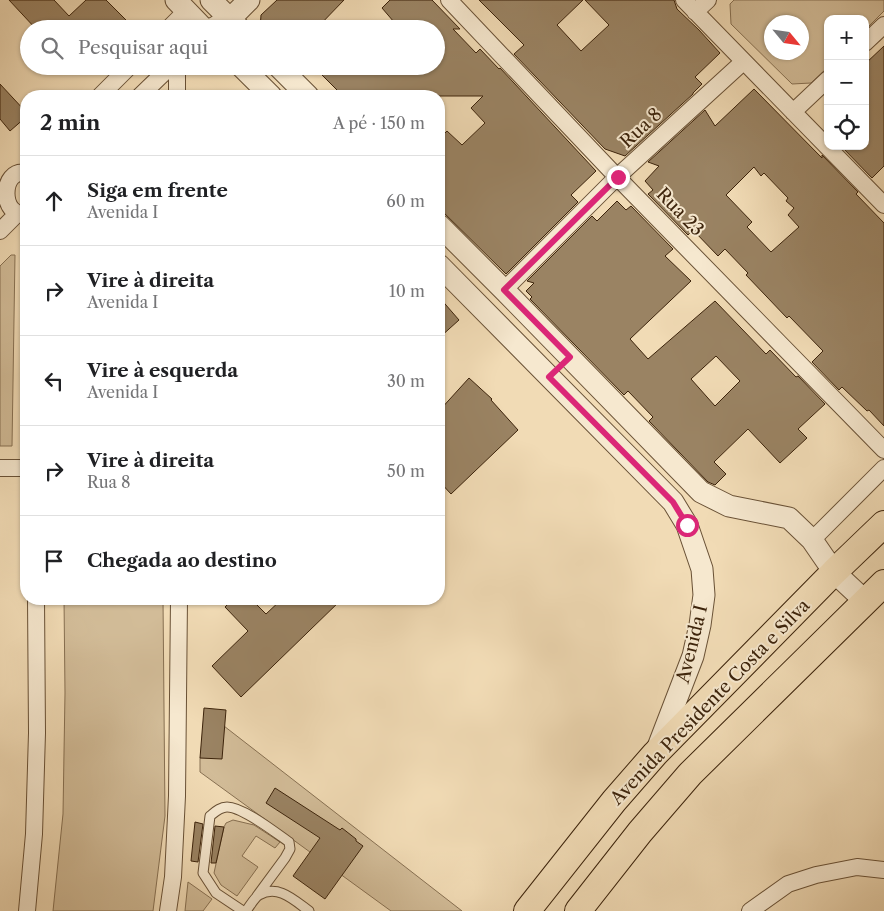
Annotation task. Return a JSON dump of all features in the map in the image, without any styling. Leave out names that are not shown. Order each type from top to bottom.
[{"type":"main road","name":"Avenida Presidente Costa e Silva","points":[[527,911],[655,754],[834,572],[884,524]]},
{"type":"main road","name":"Avenida Presidente Costa e Silva","points":[[578,911],[640,832],[690,774],[884,583]]},
{"type":"street","points":[[211,0],[224,20]]},
{"type":"street","points":[[231,20],[248,0]]},
{"type":"street","name":"Rua 23","points":[[448,0],[884,450]]},
{"type":"street","points":[[684,0],[884,205]]},
{"type":"street","points":[[695,12],[708,0]]},
{"type":"street","points":[[174,20],[186,4],[198,20]]},
{"type":"street","points":[[869,39],[884,25]]},
{"type":"street","name":"Rua 8","points":[[504,290],[618,177],[743,62]]},
{"type":"street","points":[[106,90],[121,75]]},
{"type":"street","points":[[146,90],[162,75]]},
{"type":"street","points":[[177,75],[177,90]]},
{"type":"street","points":[[250,75],[265,90]]},
{"type":"street","points":[[287,75],[302,90]]},
{"type":"street","points":[[793,112],[824,83]]},
{"type":"street","points":[[20,172],[7,178],[0,191],[5,207],[10,212],[20,214]]},
{"type":"street","points":[[0,231],[20,216]]},
{"type":"street","points":[[445,231],[700,492],[729,506],[789,518],[812,540],[834,572],[865,601]]},
{"type":"street","name":"Avenida I","points":[[445,271],[673,502],[687,525],[702,569],[704,595],[700,625],[693,656],[655,754]]},
{"type":"street","points":[[549,377],[570,357]]},
{"type":"street","points":[[0,468],[20,468]]},
{"type":"street","points":[[812,540],[884,468]]},
{"type":"street","points":[[27,911],[34,834],[36,605]]},
{"type":"street","points":[[168,911],[173,877],[177,796],[179,605]]},
{"type":"street","points":[[750,911],[788,884],[816,875],[857,868],[884,870]]},
{"type":"lane","points":[[228,807],[254,817],[289,842],[290,849],[285,858],[258,896],[245,911],[216,893],[204,873],[210,816],[217,810],[228,807]]},
{"type":"lane","points":[[258,896],[274,891],[286,895],[309,911]]},
{"type":"shaded area","points":[[734,0],[884,0],[884,11],[869,26],[869,15],[824,15],[824,71],[811,83],[792,84],[768,60],[809,60],[809,15],[764,15],[764,56],[731,24],[730,4]]},
{"type":"shaded area","points":[[11,255],[15,255],[12,446],[0,446],[0,266]]},
{"type":"shaded area","points":[[64,605],[163,605],[165,816],[153,911],[53,911],[63,814]]},
{"type":"shaded area","points":[[224,726],[462,911],[391,911],[200,772],[200,758]]},
{"type":"shaded area","points":[[233,820],[254,825],[280,842],[275,848],[256,836],[242,856],[258,867],[237,896],[221,885],[214,873],[224,827],[226,823]]},
{"type":"shaded area","points":[[188,882],[212,899],[203,911],[185,911]]},
{"type":"building","points":[[9,0],[54,0],[69,16],[86,0],[106,0],[126,20],[28,20]]},
{"type":"building","points":[[277,0],[344,0],[325,20],[261,20],[261,15]]},
{"type":"building","points":[[390,0],[432,0],[460,29],[453,29],[476,53],[480,49],[500,68],[596,171],[571,195],[578,202],[506,274],[445,214],[445,133],[447,131],[462,145],[485,123],[471,108],[483,96],[445,96],[445,90],[337,90],[322,75],[445,75],[445,20],[392,20],[382,8]]},
{"type":"building","points":[[479,0],[583,0],[557,25],[581,51],[609,25],[585,0],[674,0],[677,9],[720,53],[695,77],[702,84],[693,94],[625,156],[605,149],[514,54],[524,45]]},
{"type":"building","points":[[884,46],[884,166],[872,178],[845,150],[869,150],[869,60]]},
{"type":"building","points":[[0,84],[20,106],[20,122],[10,131],[0,119]]},
{"type":"building","points":[[754,89],[858,192],[856,194],[884,223],[884,426],[869,410],[867,411],[842,387],[839,390],[812,362],[823,351],[789,316],[787,318],[746,275],[748,273],[725,249],[718,256],[693,230],[688,235],[648,194],[653,190],[645,181],[659,166],[648,162],[705,110],[715,126]],"holes":[[[754,167],[761,176],[764,173],[788,198],[786,201],[794,208],[788,215],[799,227],[771,252],[747,227],[752,222],[726,195]]]},
{"type":"building","points":[[617,201],[626,210],[631,206],[673,249],[665,256],[691,281],[630,339],[648,359],[715,301],[766,354],[770,350],[825,404],[798,429],[807,438],[780,463],[748,429],[714,462],[726,474],[715,485],[708,482],[649,421],[653,417],[628,391],[624,395],[530,299],[532,297],[526,291],[534,283],[527,281],[592,216],[597,221]],"holes":[[[716,356],[740,381],[715,406],[691,379]]]},
{"type":"building","points":[[445,304],[459,320],[445,333]]},
{"type":"building","points":[[469,378],[492,399],[518,430],[451,494],[445,488],[445,404]]},
{"type":"building","points":[[227,605],[257,605],[266,614],[276,605],[336,605],[241,697],[212,666],[248,631],[225,607]]},
{"type":"building","points":[[204,708],[226,710],[222,759],[200,758]]},
{"type":"building","points":[[275,788],[340,830],[342,828],[363,846],[325,899],[293,876],[320,838],[266,803]]},
{"type":"building","points":[[195,822],[203,824],[198,862],[191,861]]},
{"type":"building","points":[[215,826],[224,827],[216,863],[211,863]]},
{"type":"route","points":[[618,177],[504,290],[570,357],[549,377],[673,502],[687,525]]}]
